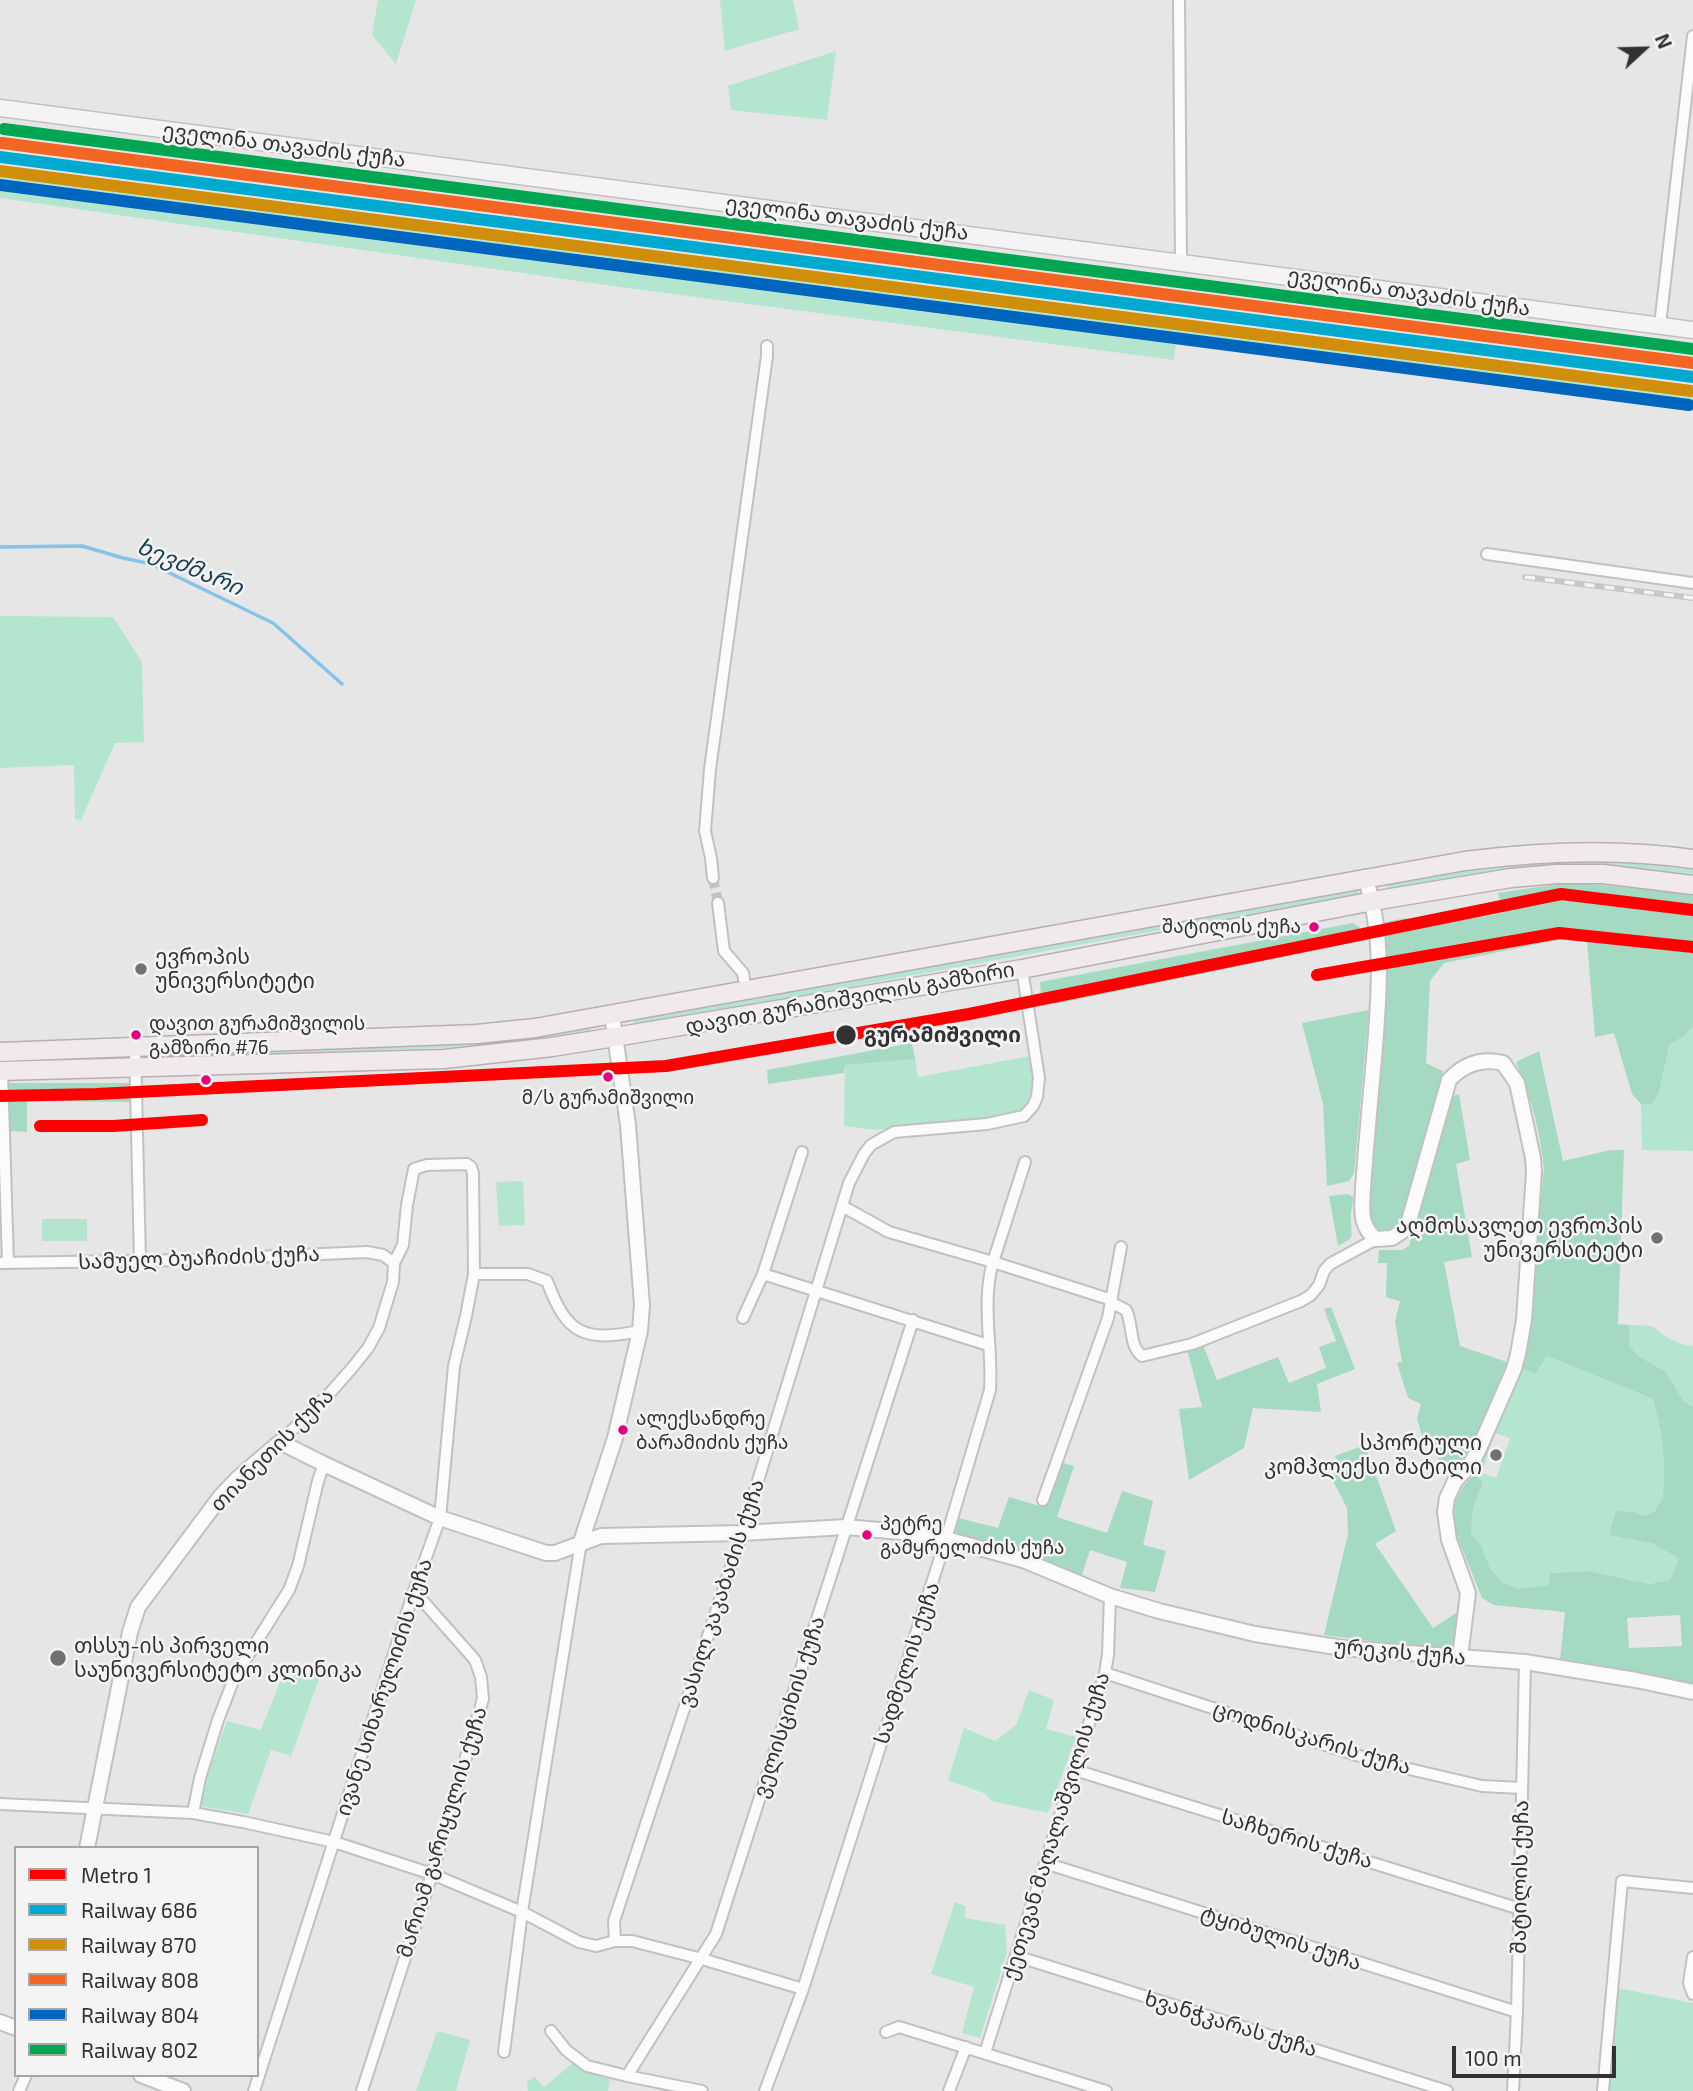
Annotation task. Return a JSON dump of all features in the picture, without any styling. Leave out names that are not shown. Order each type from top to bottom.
[{"type":"main road","name":"ეველინა თავაძის ქუჩა","points":[[0,108],[1693,330]]},
{"type":"main road","name":"დავით გურამიშვილის გამზირი","points":[[0,1052],[478,1034],[535,1028],[1465,861],[1559,852],[1631,853],[1693,859]]},
{"type":"main road","name":"დავით გურამიშვილის გამზირი","points":[[1,1071],[444,1059],[552,1047],[1022,969],[1373,901],[1511,878],[1603,874],[1693,885]]},
{"type":"street","points":[[1179,0],[1181,262]]},
{"type":"street","points":[[1660,325],[1693,36]]},
{"type":"street","points":[[713,878],[705,831],[710,769],[767,346]]},
{"type":"street","points":[[1487,554],[1693,583]]},
{"type":"street","points":[[1366,877],[1373,901],[1379,955],[1379,992],[1362,1218],[1369,1234],[1376,1239]]},
{"type":"street","points":[[718,903],[724,951],[743,973],[747,991]]},
{"type":"street","name":"ვასილ კაკაბაძის ქუჩა","points":[[615,1941],[614,1921],[742,1533],[849,1183],[871,1145],[894,1132],[987,1124],[1024,1116],[1033,1106],[1039,1078],[1022,969]]},
{"type":"street","points":[[504,2052],[522,1912],[581,1542],[615,1438],[640,1331],[642,1306],[628,1131],[612,1015]]},
{"type":"street","points":[[135,1046],[140,1261]]},
{"type":"street","points":[[842,1206],[889,1232],[993,1262],[1112,1302],[1126,1310],[1129,1315],[1135,1348],[1142,1356],[1183,1347],[1301,1301],[1311,1295],[1319,1285],[1330,1264],[1376,1239],[1392,1238],[1408,1228],[1449,1080],[1458,1071],[1473,1063],[1503,1063],[1517,1083],[1533,1158],[1524,1320],[1514,1368],[1478,1451],[1470,1465],[1455,1481],[1447,1498],[1445,1512],[1449,1540],[1468,1593],[1460,1657]]},
{"type":"street","points":[[1,1071],[4,1263]]},
{"type":"street","points":[[743,1318],[763,1274],[802,1152]]},
{"type":"street","name":"სადმელის ქუჩა","points":[[765,2091],[803,1989],[946,1539],[990,1390],[989,1275],[1025,1162]]},
{"type":"street","name":"ივანე სიხარულიძის ქუჩა","points":[[259,2075],[414,1591],[440,1518],[454,1366],[474,1274],[473,1173],[467,1164],[415,1168]]},
{"type":"street","name":"თიანეთის ქუჩა","points":[[87,1846],[130,1632],[138,1606],[221,1496],[330,1393],[368,1348],[385,1311],[393,1282],[394,1263],[403,1245],[407,1205],[415,1168]]},
{"type":"street","points":[[1043,1500],[1108,1318],[1121,1247]]},
{"type":"street","name":"სამუელ ბუაჩიძის ქუჩა","points":[[4,1263],[140,1261],[367,1252],[383,1255],[394,1263]]},
{"type":"street","points":[[474,1274],[528,1274],[547,1280],[564,1317],[573,1328],[606,1336],[640,1331]]},
{"type":"street","points":[[763,1274],[988,1345]]},
{"type":"street","name":"ველისციხის ქუჩა","points":[[627,2076],[716,1934],[913,1320]]},
{"type":"street","points":[[280,1441],[440,1518],[546,1553],[555,1553],[601,1536],[742,1533],[846,1527],[946,1539],[1023,1560],[1110,1596]]},
{"type":"street","points":[[192,1813],[214,1731],[235,1676],[289,1590],[298,1566],[324,1464]]},
{"type":"street","name":"მარიამ გარიყულის ქუჩა","points":[[362,2091],[432,1874],[483,1699],[481,1678],[475,1660],[414,1591]]},
{"type":"street","name":"ურეკის ქუჩა","points":[[1110,1596],[1255,1634],[1343,1648],[1525,1662],[1693,1692]]},
{"type":"street","name":"ქეთევან მაღალაშვილის ქუჩა","points":[[985,2053],[1105,1673],[1110,1596]]},
{"type":"street","name":"შატილის ქუჩა","points":[[1513,2091],[1525,1662]]},
{"type":"street","name":"ცოდნისკარის ქუჩა","points":[[1105,1673],[1375,1760],[1482,1786],[1521,1788]]},
{"type":"street","name":"საჩხერის ქუჩა","points":[[1075,1770],[1520,1909]]},
{"type":"street","points":[[0,1804],[192,1813],[334,1842],[432,1874],[522,1912],[579,1942],[596,1946],[615,1941],[632,1941],[803,1989]]},
{"type":"street","name":"ტყიბულის ქუჩა","points":[[1045,1863],[1517,2012]]},
{"type":"street","points":[[1603,2091],[1622,1881],[1693,1888]]},
{"type":"street","name":"ხვანჭკარას ქუჩა","points":[[1016,1956],[1447,2091]]},
{"type":"street","points":[[1692,1962],[1689,1983],[1693,1994]]},
{"type":"street","points":[[887,2032],[899,2027],[1106,2091]]},
{"type":"street","points":[[551,2031],[566,2050],[587,2066],[702,2091]]},
{"type":"street","points":[[949,2091],[966,2047]]},
{"type":"street","points":[[146,2077],[183,2091]]},
{"type":"green space","points":[[378,0],[416,0],[396,64],[372,35]]},
{"type":"green space","points":[[720,0],[793,0],[799,29],[725,51]]},
{"type":"green space","points":[[836,51],[827,120],[731,110],[728,86]]},
{"type":"green space","points":[[0,166],[952,295],[1693,386],[1693,404],[1524,387],[1176,343],[1174,360],[620,287],[0,198]]},
{"type":"green space","points":[[0,616],[113,617],[142,662],[144,742],[115,743],[81,820],[75,819],[74,765],[0,768]]},
{"type":"green space","points":[[1607,857],[1693,865],[1693,874],[1612,866],[1560,866],[1388,890],[1385,885],[1487,866]]},
{"type":"green space","points":[[1572,882],[1693,894],[1693,1027],[1669,1045],[1659,1093],[1652,1104],[1641,1104],[1632,1094],[1614,1033],[1595,1037],[1587,942],[1568,938],[1444,963],[1430,981],[1426,1063],[1443,1071],[1401,1225],[1397,1230],[1378,1233],[1369,1222],[1367,1213],[1380,923],[1406,918],[1417,928],[1503,913],[1498,893]]},
{"type":"green space","points":[[1358,888],[1359,894],[635,1026],[633,1020]]},
{"type":"green space","points":[[1353,923],[1359,927],[1366,940],[1055,1004],[1041,996],[1040,982]]},
{"type":"green space","points":[[1369,1010],[1354,1173],[1349,1181],[1327,1186],[1323,1104],[1302,1023]]},
{"type":"green space","points":[[590,1027],[592,1035],[539,1043],[185,1056],[185,1048],[544,1035]]},
{"type":"green space","points":[[1693,1027],[1693,1151],[1642,1150],[1641,1104],[1652,1104],[1659,1093],[1669,1045]]},
{"type":"green space","points":[[912,1043],[915,1059],[845,1065],[844,1073],[768,1084],[767,1070]]},
{"type":"green space","points":[[1539,1051],[1563,1161],[1611,1150],[1624,1150],[1618,1324],[1629,1325],[1629,1345],[1638,1356],[1665,1371],[1683,1400],[1693,1407],[1693,1686],[1560,1660],[1565,1612],[1494,1605],[1482,1598],[1453,1526],[1453,1507],[1462,1488],[1474,1474],[1483,1482],[1473,1508],[1471,1533],[1481,1545],[1490,1568],[1501,1581],[1518,1589],[1549,1585],[1550,1573],[1589,1571],[1649,1584],[1670,1580],[1679,1559],[1654,1544],[1609,1535],[1616,1511],[1634,1512],[1643,1516],[1654,1512],[1663,1497],[1662,1437],[1653,1399],[1547,1356],[1535,1374],[1522,1368],[1527,1351],[1544,1169],[1534,1114],[1516,1062]],"holes":[[[1680,1615],[1682,1646],[1629,1648],[1627,1618]]]},
{"type":"green space","points":[[1030,1056],[1032,1089],[1027,1103],[1014,1115],[875,1130],[844,1126],[845,1065],[915,1059],[918,1077]]},
{"type":"green space","points":[[9,1083],[133,1083],[133,1102],[27,1101],[27,1132],[9,1131]]},
{"type":"green space","points":[[1459,1094],[1470,1160],[1456,1164],[1472,1257],[1444,1262],[1460,1346],[1507,1362],[1478,1433],[1472,1455],[1452,1474],[1444,1472],[1431,1441],[1424,1442],[1417,1419],[1421,1404],[1408,1398],[1397,1363],[1402,1362],[1395,1322],[1400,1301],[1386,1297],[1387,1263],[1378,1263],[1379,1250],[1402,1250],[1409,1246],[1449,1097]]},
{"type":"green space","points":[[523,1181],[525,1225],[499,1226],[496,1182]]},
{"type":"green space","points":[[1348,1194],[1353,1197],[1352,1235],[1338,1246],[1329,1196]]},
{"type":"green space","points":[[42,1219],[87,1219],[87,1241],[42,1241]]},
{"type":"green space","points":[[1331,1307],[1355,1369],[1317,1384],[1321,1412],[1253,1408],[1244,1448],[1189,1480],[1179,1409],[1202,1407],[1187,1349],[1203,1345],[1217,1380],[1278,1357],[1289,1383],[1326,1368],[1319,1347],[1336,1341],[1324,1309]]},
{"type":"green space","points":[[1629,1325],[1652,1326],[1666,1337],[1693,1346],[1693,1407],[1683,1400],[1665,1371],[1638,1356],[1629,1345]]},
{"type":"green space","points":[[1547,1356],[1653,1399],[1662,1437],[1663,1497],[1654,1512],[1643,1516],[1634,1512],[1609,1535],[1654,1544],[1679,1559],[1671,1580],[1649,1584],[1589,1571],[1551,1573],[1550,1585],[1518,1589],[1501,1581],[1490,1568],[1481,1545],[1471,1533],[1473,1508],[1483,1482],[1474,1474],[1522,1368],[1535,1373]],"holes":[[[1495,1433],[1510,1438],[1496,1478],[1482,1473]]]},
{"type":"green space","points":[[1365,1445],[1396,1531],[1375,1544],[1433,1628],[1461,1610],[1458,1652],[1324,1635],[1348,1534],[1347,1508],[1331,1477],[1339,1468],[1335,1456]]},
{"type":"green space","points":[[1060,1462],[1074,1466],[1057,1517],[1107,1533],[1122,1491],[1153,1501],[1143,1545],[1166,1551],[1155,1592],[1120,1588],[1127,1562],[1090,1550],[1082,1575],[1022,1553],[954,1533],[958,1518],[998,1528],[1009,1497],[1043,1507]]},
{"type":"green space","points":[[286,1667],[319,1679],[291,1756],[271,1750],[248,1814],[200,1806],[227,1721],[261,1730]]},
{"type":"green space","points":[[1029,1690],[1054,1700],[1046,1729],[1076,1737],[1048,1813],[991,1801],[986,1794],[948,1780],[964,1728],[995,1741],[1016,1725]]},
{"type":"green space","points":[[955,1902],[965,1906],[965,1918],[1005,1925],[1007,1952],[980,2038],[962,2033],[974,1987],[931,1974]]},
{"type":"green space","points":[[1618,1988],[1693,2003],[1693,2091],[1608,2091]]},
{"type":"green space","points":[[437,2031],[470,2040],[456,2091],[416,2091]]},
{"type":"green space","points":[[573,2063],[583,2070],[610,2079],[608,2091],[528,2091],[527,2082],[534,2077],[544,2087]]},
{"type":"waterway","name":"ხევძმარი","points":[[0,547],[82,546],[151,564],[273,623],[342,684]]},
{"type":"tunnel","points":[[713,878],[718,903]]},
{"type":"railway","points":[[1525,577],[1693,598]]},
{"type":"metro line","name":"1","points":[[0,1096],[96,1094],[666,1066],[969,1014],[1561,894],[1693,910]]},
{"type":"metro line","name":"1","points":[[1317,975],[1559,933],[1693,947]]},
{"type":"metro line","name":"1","points":[[40,1126],[113,1126],[202,1120]]},
{"type":"rail line","name":"802","points":[[4,129],[1693,349]]},
{"type":"rail line","name":"808","points":[[2,143],[1693,363]]},
{"type":"rail line","name":"686","points":[[0,157],[1693,377]]},
{"type":"rail line","name":"870","points":[[0,171],[1691,391]]},
{"type":"rail line","name":"804","points":[[0,185],[1689,405]]},
{"type":"place","name":"შატილის ქუჩა","points":[[1314,927]]},
{"type":"place","name":"ევროპის უნივერსიტეტი","points":[[141,969]]},
{"type":"place","name":"დავით გურამიშვილის გამზირი #76","points":[[136,1035]]},
{"type":"place","name":"გურამიშვილი","points":[[846,1035]]},
{"type":"place","name":"მ/ს გურამიშვილი","points":[[608,1077]]},
{"type":"place","name":"აღმოსავლეთ ევროპის უნივერსიტეტი","points":[[1657,1238]]},
{"type":"place","name":"ალექსანდრე ბარამიძის ქუჩა","points":[[623,1430]]},
{"type":"place","name":"სპორტული კომპლექსი შატილი","points":[[1496,1455]]},
{"type":"place","name":"პეტრე გამყრელიძის ქუჩა","points":[[867,1535]]},
{"type":"place","name":"თსსუ-ის პირველი საუნივერსიტეტო კლინიკა","points":[[58,1658]]}]
